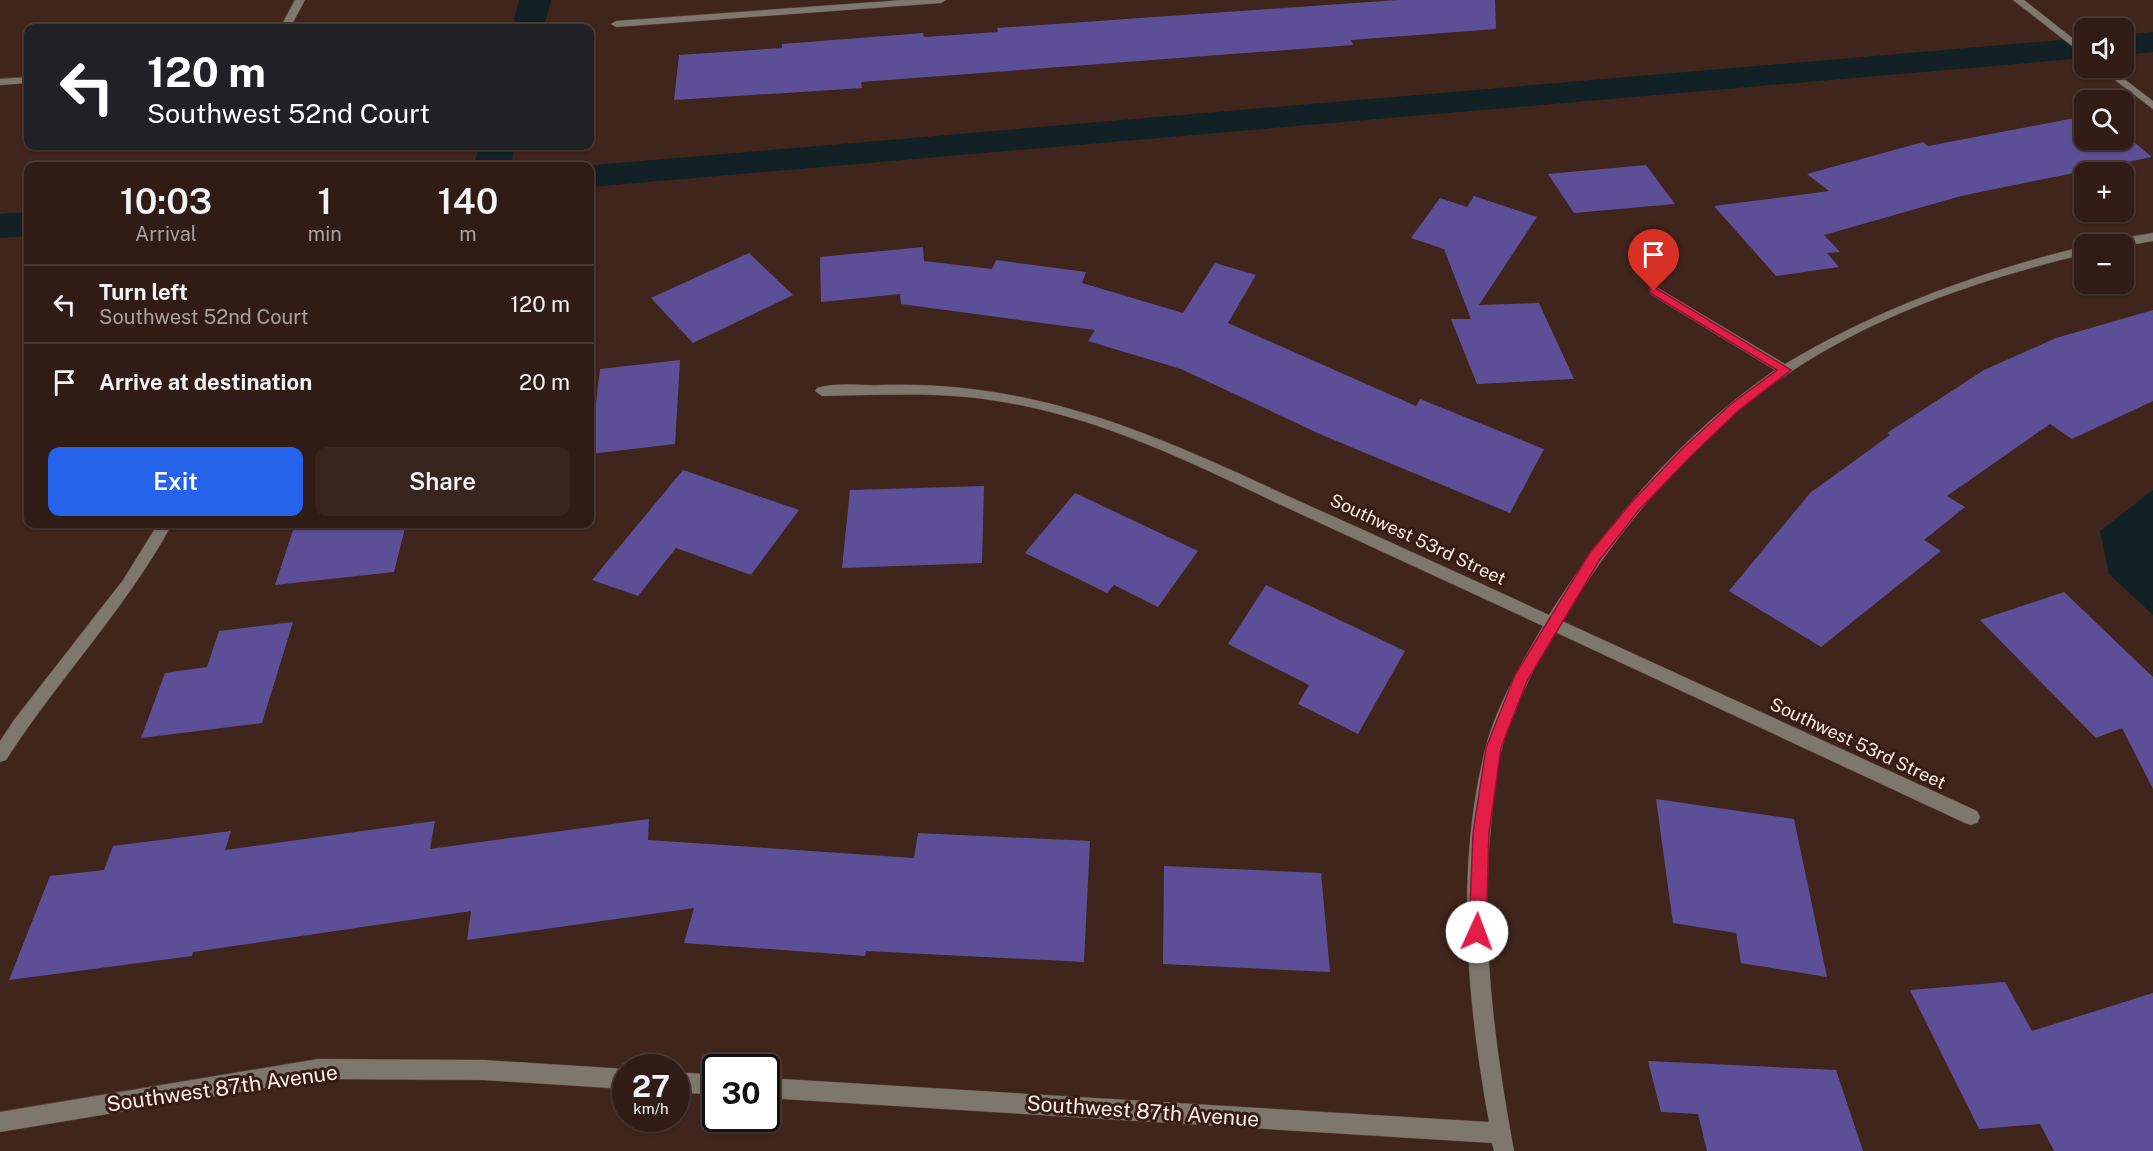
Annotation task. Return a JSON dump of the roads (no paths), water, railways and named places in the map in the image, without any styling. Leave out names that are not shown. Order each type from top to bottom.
[{"type":"street","points":[[287,24],[300,0]]},
{"type":"street","points":[[616,24],[941,0]]},
{"type":"street","points":[[2018,0],[2074,44]]},
{"type":"street","points":[[2117,78],[2153,106]]},
{"type":"street","points":[[0,82],[24,80]]},
{"type":"street","points":[[2134,240],[2153,237]]},
{"type":"street","points":[[1502,1142],[1483,1023],[1477,932],[1481,833],[1494,748],[1520,679],[1594,558],[1634,507],[1686,453],[1735,407],[1785,370],[1858,330],[1922,300],[2002,271],[2074,253]]},
{"type":"street","points":[[1654,291],[1785,370]]},
{"type":"street","name":"Southwest 53rd Street","points":[[822,391],[944,390],[1008,397],[1069,410],[1114,424],[1174,449],[1553,622],[1971,817]]},
{"type":"street","points":[[0,755],[40,697],[129,584],[153,548],[163,528]]},
{"type":"street","name":"Southwest 87th Avenue","points":[[0,1122],[318,1069],[483,1070],[612,1078]]},
{"type":"street","name":"Southwest 87th Avenue","points":[[780,1089],[1502,1142]]},
{"type":"waterway","points":[[530,20],[535,0]]},
{"type":"waterway","points":[[2134,44],[2153,42]]},
{"type":"waterway","points":[[594,176],[2074,49]]},
{"type":"waterway","points":[[493,162],[496,150]]},
{"type":"waterway","points":[[0,226],[24,224]]}]
